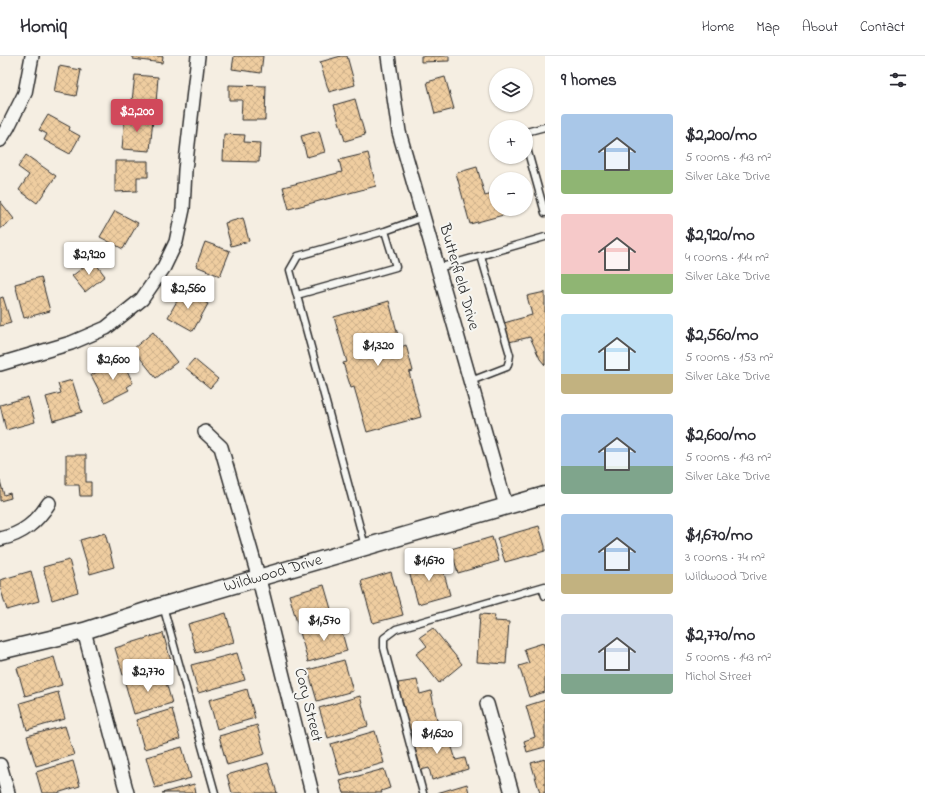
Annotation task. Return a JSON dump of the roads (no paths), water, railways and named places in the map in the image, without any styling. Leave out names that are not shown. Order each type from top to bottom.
[{"type":"street","points":[[0,140],[25,93],[32,56]]},
{"type":"street","points":[[0,364],[70,343],[106,328],[142,299],[164,267],[176,242],[183,209],[185,170],[198,56]]},
{"type":"street","name":"Butterfield Drive","points":[[388,56],[399,132],[506,506]]},
{"type":"street","name":"Cory Street","points":[[204,432],[221,447],[259,579],[312,793]]},
{"type":"street","name":"Wildwood Drive","points":[[0,651],[84,632],[163,606],[545,495]]},
{"type":"street","points":[[0,539],[7,538],[28,528],[41,516],[49,503]]},
{"type":"street","points":[[84,632],[127,793]]},
{"type":"street","points":[[487,704],[512,793]]},
{"type":"street","points":[[0,766],[8,793]]},
{"type":"lane","points":[[533,130],[545,127]]},
{"type":"lane","points":[[531,164],[545,213]]},
{"type":"lane","points":[[366,548],[290,270],[298,256],[385,231],[424,217]]},
{"type":"lane","points":[[297,295],[396,267],[385,231]]},
{"type":"lane","points":[[438,268],[545,237]]},
{"type":"lane","points":[[471,381],[507,367],[510,362],[510,355],[481,256]]},
{"type":"lane","points":[[423,793],[384,648],[384,638],[396,629],[544,587],[545,596]]},
{"type":"lane","points":[[163,606],[215,793]]}]
